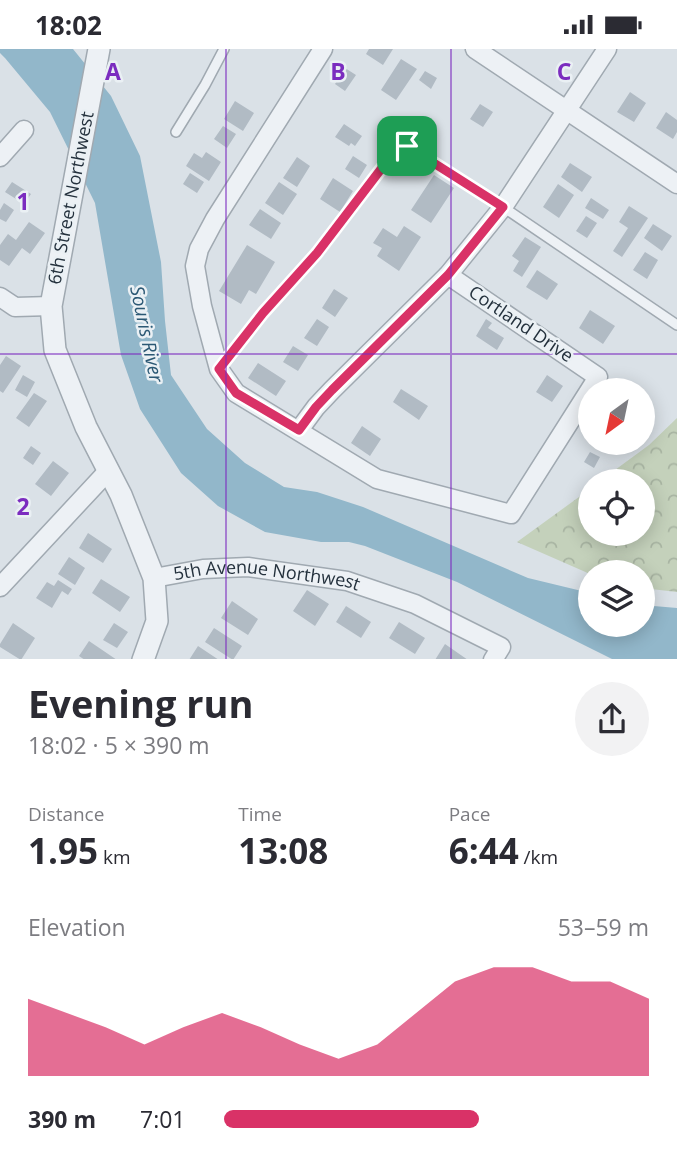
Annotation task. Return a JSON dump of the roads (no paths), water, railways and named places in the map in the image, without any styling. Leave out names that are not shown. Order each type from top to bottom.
[{"type":"street","name":"6th Street Northwest","points":[[51,306],[99,49]]},
{"type":"street","points":[[323,49],[220,211],[199,249],[195,266],[202,306],[219,369],[236,393],[299,430],[332,390],[448,275],[503,207],[607,49]]},
{"type":"street","points":[[475,49],[673,178]]},
{"type":"street","points":[[0,157],[24,130]]},
{"type":"street","name":"Cortland Drive","points":[[299,430],[377,479],[511,514],[598,377],[448,275]]},
{"type":"street","points":[[0,297],[15,307],[51,306]]},
{"type":"street","name":"5th Avenue Northwest","points":[[51,306],[55,349],[86,427],[121,495],[154,578],[203,569],[248,567],[347,581],[415,604],[497,653]]},
{"type":"street","points":[[1,583],[109,470]]},
{"type":"street","points":[[146,658],[157,621],[154,578]]},
{"type":"lane","points":[[176,132],[224,49]]},
{"type":"lane","points":[[219,369],[263,313],[317,253],[399,147],[407,146],[503,207],[677,325]]},
{"type":"water","name":"Souris River","points":[[0,49],[73,49],[111,96],[140,156],[161,262],[171,375],[207,429],[245,463],[284,487],[317,492],[363,507],[528,578],[578,590],[578,637],[655,637],[655,606],[677,608],[677,659],[612,659],[457,582],[365,546],[349,542],[321,542],[265,532],[218,506],[181,473],[140,409],[121,355],[95,203],[50,112],[0,53]]}]
